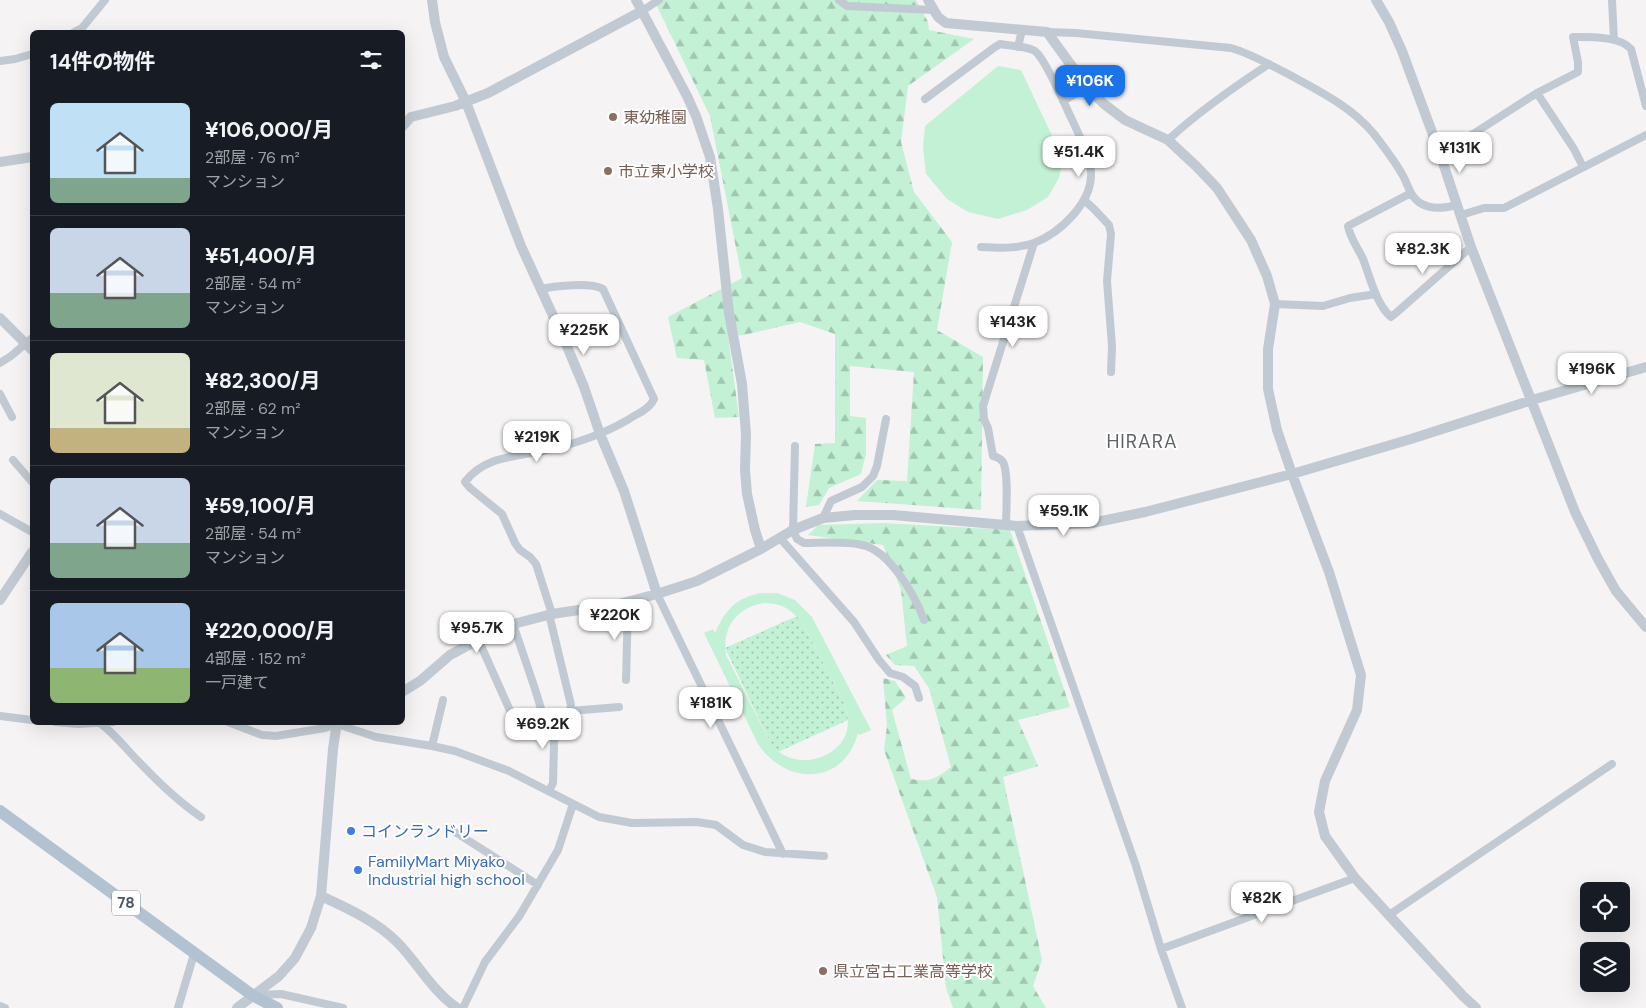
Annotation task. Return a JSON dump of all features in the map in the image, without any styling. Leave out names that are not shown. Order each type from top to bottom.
[{"type":"main road","name":"78","points":[[0,811],[194,954],[252,995],[277,1008]]},
{"type":"main road","name":"78","points":[[252,995],[264,1008]]},
{"type":"street","points":[[78,30],[82,28],[104,0]]},
{"type":"street","points":[[432,0],[435,22],[444,57],[466,102],[521,246],[584,387],[600,434],[624,491],[657,594],[783,854]]},
{"type":"street","points":[[636,0],[687,96],[710,157],[718,209],[729,313],[742,384],[746,434],[745,470],[747,494],[761,549]]},
{"type":"street","points":[[405,124],[412,117],[466,102],[514,80],[659,0]]},
{"type":"street","points":[[839,0],[848,6],[933,10]]},
{"type":"street","points":[[928,0],[938,17],[946,23],[1076,33],[1231,48],[1247,52],[1325,94],[1358,118],[1372,132],[1390,156],[1411,193],[1419,202],[1432,208],[1459,210],[1504,208],[1646,135]]},
{"type":"street","points":[[1376,0],[1389,22],[1402,51],[1472,248],[1569,498],[1598,559],[1616,591],[1646,627]]},
{"type":"street","points":[[1612,0],[1614,40]]},
{"type":"street","points":[[1018,47],[1022,30]]},
{"type":"street","points":[[1046,32],[1087,87],[1104,104],[1125,120],[1168,140],[1196,166],[1217,188],[1237,216],[1255,249],[1275,304],[1268,349],[1268,390],[1292,474],[1329,572],[1360,676],[1357,710],[1325,781],[1319,812],[1324,836],[1355,878],[1476,1008]]},
{"type":"street","points":[[1439,152],[1473,134],[1537,93],[1578,72],[1573,37],[1594,37],[1614,40],[1628,45],[1631,49],[1646,106]]},
{"type":"street","points":[[925,100],[1000,44],[1031,50],[1036,52],[1063,101],[1088,156],[1090,182],[1084,200],[1068,221],[1034,243],[1001,248],[981,247]]},
{"type":"street","points":[[0,61],[30,55]]},
{"type":"street","points":[[1168,140],[1180,128],[1234,87],[1269,64]]},
{"type":"street","points":[[1063,101],[1087,87]]},
{"type":"street","points":[[1537,93],[1578,155],[1583,168]]},
{"type":"street","points":[[0,162],[30,157]]},
{"type":"street","points":[[1411,193],[1348,226],[1349,233],[1362,258],[1376,294],[1387,314],[1391,317],[1472,248]]},
{"type":"street","points":[[1084,200],[1109,225],[1111,234],[1107,281],[1112,346],[1111,372]]},
{"type":"street","points":[[1034,243],[983,406],[984,419],[988,428],[993,456],[1001,459],[1004,463],[1011,526],[1136,866],[1161,949],[1182,1008]]},
{"type":"street","points":[[540,289],[548,287],[591,286],[603,289],[654,399],[654,402],[646,409],[620,426],[555,449],[509,456],[494,461],[472,473],[465,482],[502,514],[515,543],[536,564],[551,614],[571,705],[570,711]]},
{"type":"street","points":[[1275,304],[1323,306],[1350,298],[1376,294]]},
{"type":"street","points":[[0,318],[30,343]]},
{"type":"street","points":[[0,363],[30,345]]},
{"type":"street","points":[[405,690],[420,681],[450,655],[502,627],[551,614],[628,602],[697,581],[794,530],[823,518],[855,515],[893,515],[1011,526],[1092,523],[1145,512],[1292,474],[1646,366]]},
{"type":"street","points":[[0,394],[12,417]]},
{"type":"street","points":[[823,518],[831,501],[862,487],[873,476],[877,466],[886,419]]},
{"type":"street","points":[[795,446],[794,530],[798,540],[804,542],[860,544],[877,551],[907,585],[919,606],[924,620]]},
{"type":"street","points":[[14,460],[30,480]]},
{"type":"street","points":[[0,514],[30,531]]},
{"type":"street","points":[[780,538],[854,622],[890,673],[903,677],[915,686],[919,698]]},
{"type":"street","points":[[0,600],[4,588],[30,555]]},
{"type":"street","points":[[626,680],[628,602]]},
{"type":"street","points":[[513,624],[543,715]]},
{"type":"street","points":[[478,639],[512,715],[557,715],[570,711],[618,707]]},
{"type":"street","points":[[432,746],[443,700]]},
{"type":"street","points":[[549,791],[553,783],[557,715]]},
{"type":"street","points":[[0,716],[30,720]]},
{"type":"street","points":[[104,725],[114,734],[141,765],[200,818]]},
{"type":"street","points":[[242,725],[262,735],[276,736],[318,730],[334,725]]},
{"type":"street","points":[[236,1008],[279,976],[295,958],[311,928],[321,896],[333,749],[339,725]]},
{"type":"street","points":[[345,725],[376,737],[455,751],[491,764],[599,817],[632,823],[697,822],[716,825],[743,845],[765,852],[824,856]]},
{"type":"street","points":[[1389,915],[1612,764]]},
{"type":"street","points":[[463,1008],[486,962],[520,915],[558,850],[573,804]]},
{"type":"street","points":[[455,832],[538,885]]},
{"type":"street","points":[[1161,949],[1355,878]]},
{"type":"street","points":[[321,896],[352,910],[397,942],[428,980],[457,1008]]},
{"type":"street","points":[[178,1008],[194,954]]},
{"type":"street","points":[[252,995],[281,994],[343,1008]]},
{"type":"street","points":[[0,1006],[5,1008]]},
{"type":"green space","points":[[654,0],[916,0],[928,22],[929,30],[974,39],[908,86],[901,142],[914,192],[952,242],[937,330],[983,357],[981,510],[857,501],[877,480],[907,481],[914,372],[850,366],[850,416],[866,418],[866,454],[861,474],[829,488],[819,505],[806,507],[815,444],[835,443],[835,334],[800,322],[744,335],[728,336],[739,417],[715,418],[704,360],[677,358],[668,317],[742,278],[710,116]]},
{"type":"green space","points":[[998,66],[1021,70],[1063,159],[1059,178],[1048,197],[1027,210],[998,219],[968,212],[947,199],[926,174],[923,147],[925,126]]},
{"type":"green space","points":[[883,523],[1010,530],[1070,707],[1018,720],[1038,766],[1003,777],[1042,960],[1033,986],[1046,1008],[953,1008],[946,988],[937,897],[884,750],[887,726],[883,678],[895,681],[906,698],[892,710],[911,779],[933,779],[951,767],[929,688],[914,666],[895,665],[886,655],[907,646],[901,590],[883,545],[808,535],[818,525]]},
{"type":"green space","points":[[777,593],[795,600],[812,617],[871,730],[860,735],[858,733],[851,750],[840,763],[828,771],[813,774],[798,773],[783,767],[770,758],[758,744],[704,633],[713,629],[715,633],[727,611],[751,595]],"holes":[[[763,603],[787,608],[804,626],[847,709],[847,730],[840,744],[833,751],[815,759],[795,759],[786,756],[775,748],[770,742],[726,655],[726,636],[738,615],[745,609]]]},
{"type":"green space","points":[[797,616],[847,709],[848,720],[778,752],[770,742],[725,648]]},
{"type":"place","name":"東幼稚園","points":[[613,117]]},
{"type":"place","name":"市立東小学校","points":[[608,171]]},
{"type":"place","name":"コインランドリー","points":[[351,831]]},
{"type":"place","name":"FamilyMart Miyako Industrial high school","points":[[358,870]]},
{"type":"place","name":"県立宮古工業高等学校","points":[[823,971]]},
{"type":"district","name":"HIRARA","points":[[1142,441]]}]
